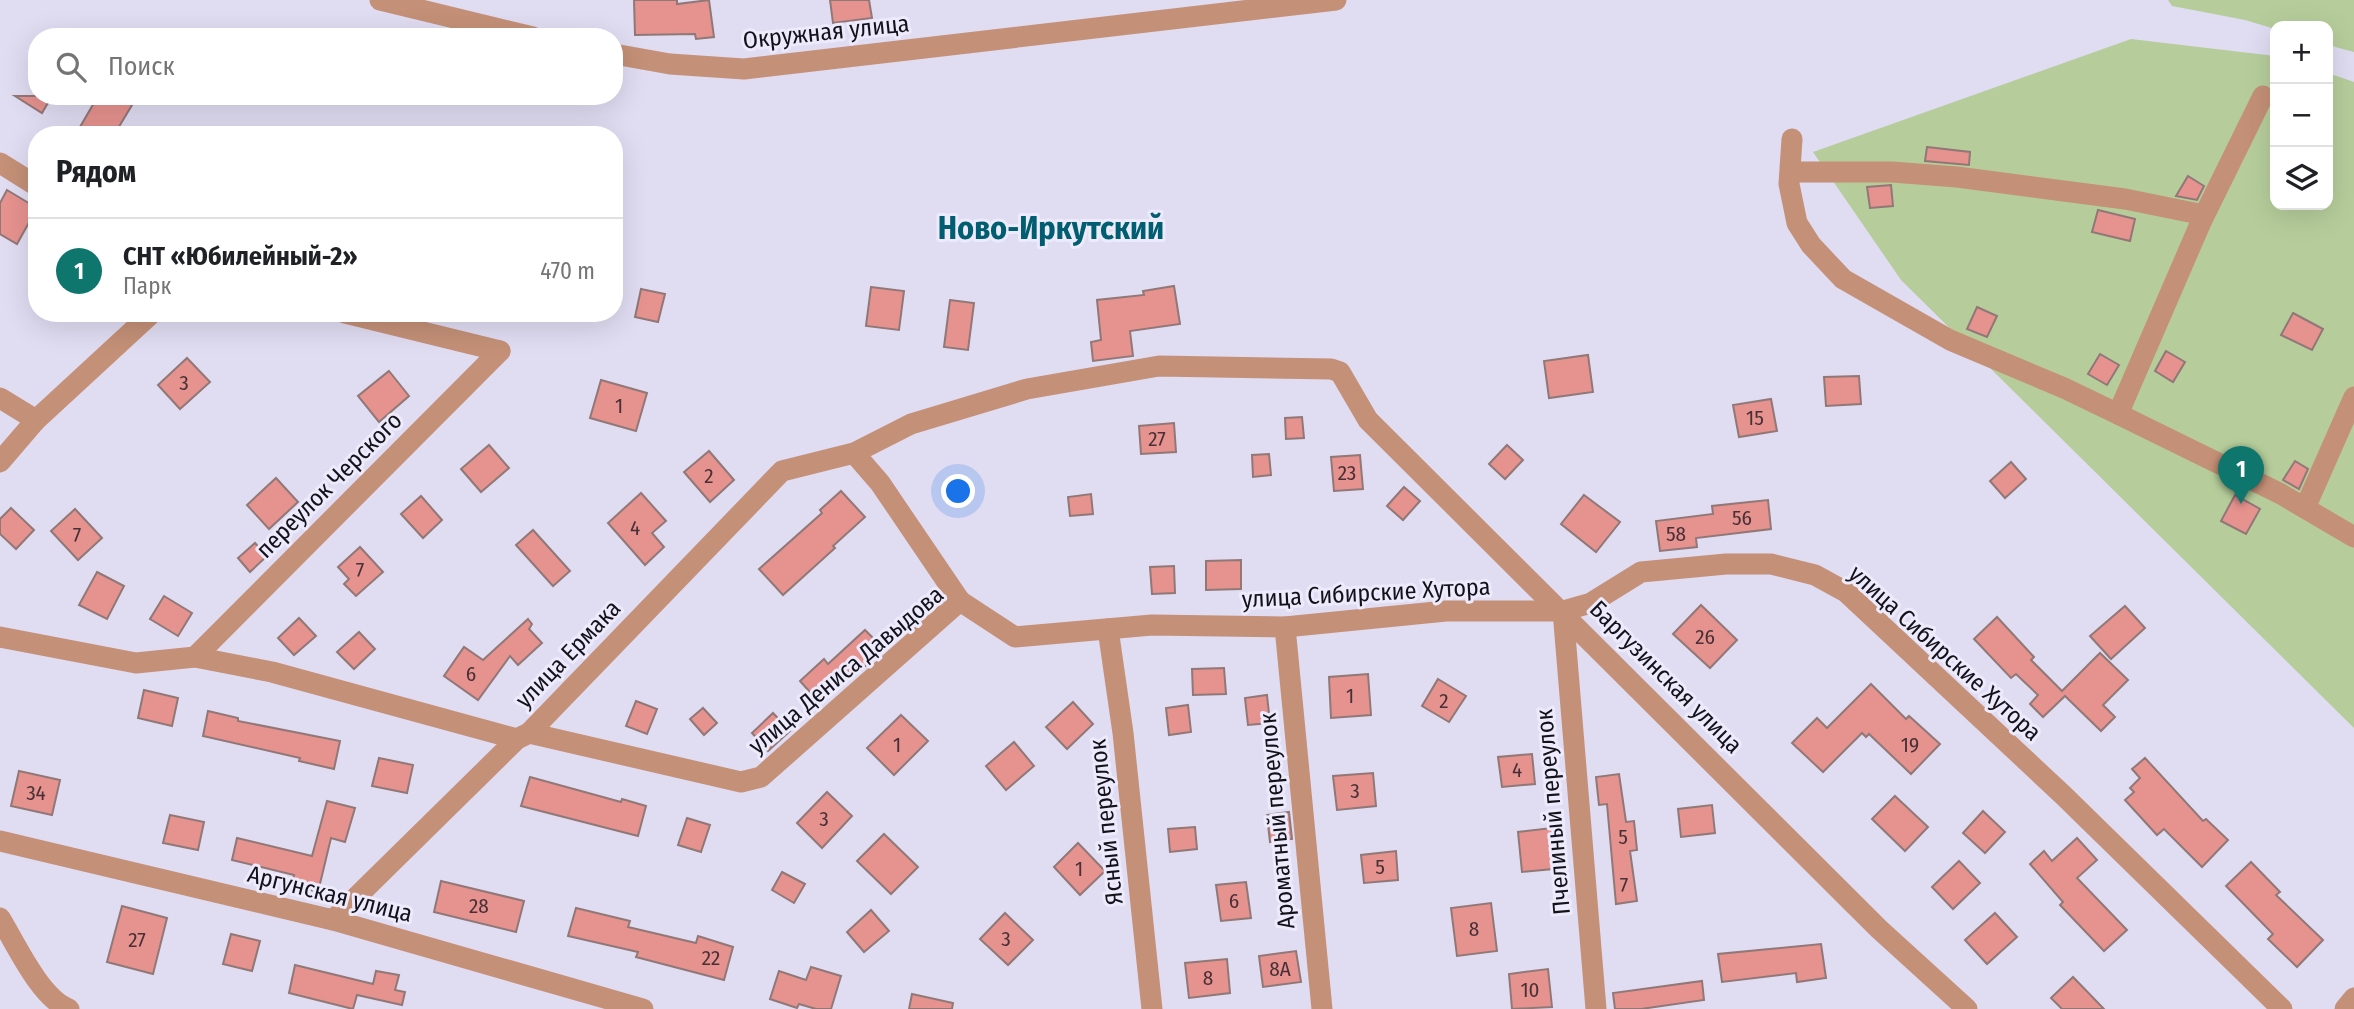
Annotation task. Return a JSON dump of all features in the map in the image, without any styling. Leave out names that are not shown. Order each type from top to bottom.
[{"type":"street","points":[[380,0],[496,28]]},
{"type":"street","name":"Окружная улица","points":[[623,56],[670,64],[744,69],[1336,0]]},
{"type":"street","points":[[2118,414],[2204,215],[2263,96]]},
{"type":"street","points":[[1792,139],[1789,184],[1797,222],[1811,245],[1843,279],[1950,340],[2118,414],[2281,494],[2354,537]]},
{"type":"street","points":[[0,163],[28,180]]},
{"type":"street","points":[[1791,172],[1892,172],[1957,177],[2125,199],[2204,215]]},
{"type":"street","points":[[0,462],[36,419],[142,322]]},
{"type":"street","name":"переулок Черского","points":[[195,657],[500,351],[382,322]]},
{"type":"street","name":"улица Ермака","points":[[334,920],[523,736],[782,471],[854,453],[911,424],[1027,389],[1159,366],[1286,366],[1340,372]]},
{"type":"street","name":"Баргузинская улица","points":[[1340,372],[1368,420],[1563,611],[1879,929],[1967,1009]]},
{"type":"street","points":[[2305,508],[2354,397]]},
{"type":"street","points":[[0,398],[36,419]]},
{"type":"street","points":[[854,453],[880,482],[960,601]]},
{"type":"street","name":"улица Сибирские Хутора","points":[[1152,625],[1286,628],[1446,611],[1563,611],[1591,603],[1642,572],[1726,564],[1771,564],[1815,575],[1846,593],[2063,795],[2282,1009]]},
{"type":"street","name":"улица Дениса Давыдова","points":[[0,637],[136,663],[195,657],[272,672],[523,736],[741,782],[761,777],[960,601],[1015,637],[1152,625]]},
{"type":"street","name":"Пчелиный переулок","points":[[1563,611],[1596,1009]]},
{"type":"street","name":"Ароматный переулок","points":[[1286,628],[1322,1009]]},
{"type":"street","name":"Ясный переулок","points":[[1108,629],[1123,733],[1152,1009]]},
{"type":"street","name":"Аргунская улица","points":[[0,841],[334,920],[643,1009]]},
{"type":"street","points":[[0,918],[43,987],[60,1006],[69,1009]]},
{"type":"street","points":[[2344,1009],[2354,998]]},
{"type":"green space","points":[[2168,0],[2354,0],[2354,52],[2333,46],[2333,21],[2270,21],[2270,28],[2172,6]]},
{"type":"green space","points":[[2131,39],[2270,55],[2270,210],[2333,210],[2333,75],[2354,82],[2354,728],[1901,280],[1813,152]]},
{"type":"building","points":[[634,0],[677,0],[677,4],[709,0],[714,37],[696,39],[695,34],[635,35]]},
{"type":"building","points":[[830,0],[869,0],[872,18],[833,23]]},
{"type":"building","points":[[15,96],[28,96],[28,104]]},
{"type":"building","points":[[29,105],[47,105],[42,113]]},
{"type":"building","points":[[93,105],[132,105],[119,126],[81,126]]},
{"type":"building","points":[[1927,147],[1970,152],[1969,165],[1925,161]]},
{"type":"building","points":[[2188,176],[2204,186],[2197,200],[2176,196]]},
{"type":"building","points":[[1891,185],[1893,206],[1870,208],[1867,187]]},
{"type":"building","points":[[7,190],[28,203],[28,224],[17,244],[0,234],[0,203]]},
{"type":"building","points":[[2098,210],[2135,219],[2130,241],[2092,232]]},
{"type":"building","points":[[1174,286],[1180,324],[1130,331],[1133,356],[1093,361],[1091,342],[1101,340],[1097,300],[1144,295],[1143,291]]},
{"type":"building","points":[[871,287],[904,291],[899,330],[866,326]]},
{"type":"building","points":[[641,289],[665,294],[658,322],[635,317]]},
{"type":"building","points":[[950,300],[974,303],[968,350],[944,347]]},
{"type":"building","points":[[1977,307],[1997,316],[1987,337],[1967,329]]},
{"type":"building","points":[[2293,313],[2323,329],[2312,350],[2281,335]]},
{"type":"building","points":[[2166,351],[2185,362],[2173,382],[2155,371]]},
{"type":"building","points":[[2100,354],[2119,365],[2107,385],[2088,374]]},
{"type":"building","points":[[1588,355],[1593,392],[1549,398],[1544,361]]},
{"type":"building","points":[[187,358],[210,382],[180,409],[158,385]]},
{"type":"building","points":[[389,371],[409,396],[379,422],[358,396]]},
{"type":"building","points":[[1859,376],[1861,404],[1826,406],[1824,377]]},
{"type":"building","points":[[601,380],[647,393],[636,431],[590,418]]},
{"type":"building","points":[[1771,399],[1777,431],[1739,437],[1733,405]]},
{"type":"building","points":[[1302,417],[1304,438],[1286,439],[1285,418]]},
{"type":"building","points":[[1174,423],[1176,452],[1141,454],[1139,426]]},
{"type":"building","points":[[489,445],[509,468],[481,492],[461,469]]},
{"type":"building","points":[[1507,445],[1523,460],[1505,479],[1489,464]]},
{"type":"building","points":[[709,451],[734,480],[710,502],[684,472]]},
{"type":"building","points":[[1269,454],[1271,475],[1253,477],[1252,455]]},
{"type":"building","points":[[1360,455],[1363,489],[1334,491],[1331,457]]},
{"type":"building","points":[[2295,461],[2308,469],[2299,489],[2283,480]]},
{"type":"building","points":[[2011,462],[2026,479],[2005,498],[1990,481]]},
{"type":"building","points":[[276,478],[298,502],[269,529],[247,505]]},
{"type":"building","points":[[1404,487],[1420,501],[1403,520],[1387,506]]},
{"type":"building","points":[[841,491],[865,517],[783,595],[759,569],[822,513],[820,510]]},
{"type":"building","points":[[641,493],[666,521],[652,533],[664,547],[645,565],[608,523]]},
{"type":"building","points":[[1091,494],[1093,514],[1070,516],[1068,497]]},
{"type":"building","points":[[1584,495],[1620,522],[1596,552],[1561,524]]},
{"type":"building","points":[[2235,495],[2260,509],[2246,534],[2221,521]]},
{"type":"building","points":[[421,496],[442,520],[423,538],[401,514]]},
{"type":"building","points":[[1768,500],[1771,529],[1696,538],[1697,547],[1660,551],[1656,521],[1713,514],[1712,506]]},
{"type":"building","points":[[11,508],[34,530],[16,549],[0,534],[0,519]]},
{"type":"building","points":[[75,509],[102,538],[78,560],[51,531]]},
{"type":"building","points":[[533,530],[570,571],[553,586],[516,545]]},
{"type":"building","points":[[255,543],[267,556],[250,572],[238,558]]},
{"type":"building","points":[[360,547],[383,572],[356,596],[344,584],[349,579],[338,567]]},
{"type":"building","points":[[1241,560],[1241,589],[1206,590],[1206,561]]},
{"type":"building","points":[[1174,566],[1175,593],[1152,594],[1150,567]]},
{"type":"building","points":[[97,572],[124,586],[107,619],[79,605]]},
{"type":"building","points":[[164,596],[192,613],[178,636],[150,619]]},
{"type":"building","points":[[1701,605],[1737,640],[1710,668],[1673,634]]},
{"type":"building","points":[[2125,606],[2145,628],[2111,659],[2090,636]]},
{"type":"building","points":[[1997,617],[2034,657],[2031,660],[2062,691],[2100,653],[2128,680],[2103,705],[2115,717],[2101,731],[2065,696],[2043,717],[2030,704],[2038,695],[2016,674],[2011,678],[1974,639]]},
{"type":"building","points":[[299,618],[316,636],[294,655],[278,638]]},
{"type":"building","points":[[528,619],[532,624],[529,629],[542,643],[518,665],[510,656],[478,700],[444,676],[464,647],[483,660]]},
{"type":"building","points":[[865,630],[884,649],[861,670],[857,665],[818,701],[800,681],[824,659],[828,664]]},
{"type":"building","points":[[359,632],[375,649],[354,669],[337,652]]},
{"type":"building","points":[[1224,668],[1226,694],[1193,695],[1192,669]]},
{"type":"building","points":[[1368,674],[1371,715],[1331,718],[1329,677]]},
{"type":"building","points":[[1438,679],[1466,696],[1449,722],[1422,706]]},
{"type":"building","points":[[1871,684],[1906,719],[1909,716],[1940,744],[1911,774],[1869,734],[1866,737],[1862,733],[1823,772],[1792,743],[1817,718],[1827,728]]},
{"type":"building","points":[[144,690],[178,698],[172,726],[138,718]]},
{"type":"building","points":[[1267,695],[1270,723],[1248,725],[1245,698]]},
{"type":"building","points":[[636,701],[657,709],[647,734],[626,726]]},
{"type":"building","points":[[1073,702],[1093,724],[1067,749],[1046,727]]},
{"type":"building","points":[[1188,705],[1191,732],[1169,735],[1166,708]]},
{"type":"building","points":[[703,708],[717,723],[704,735],[690,719]]},
{"type":"building","points":[[208,711],[238,718],[238,721],[340,741],[334,769],[299,761],[300,758],[203,736]]},
{"type":"building","points":[[773,713],[790,731],[768,751],[752,733]]},
{"type":"building","points":[[901,715],[928,741],[894,775],[867,748]]},
{"type":"building","points":[[1014,742],[1034,766],[1006,790],[986,766]]},
{"type":"building","points":[[1532,754],[1535,784],[1502,787],[1498,757]]},
{"type":"building","points":[[379,758],[413,765],[407,793],[372,786]]},
{"type":"building","points":[[2145,758],[2203,821],[2206,819],[2228,840],[2202,867],[2164,829],[2157,835],[2125,800],[2134,792],[2130,788],[2140,778],[2132,769]]},
{"type":"building","points":[[19,771],[60,780],[52,815],[11,806]]},
{"type":"building","points":[[1373,773],[1376,806],[1337,810],[1333,776]]},
{"type":"building","points":[[1619,774],[1626,822],[1634,821],[1637,850],[1630,851],[1637,901],[1616,904],[1607,804],[1599,805],[1596,777]]},
{"type":"building","points":[[530,777],[621,802],[622,799],[646,806],[638,836],[521,806]]},
{"type":"building","points":[[827,792],[852,816],[822,848],[797,823]]},
{"type":"building","points":[[1895,796],[1928,827],[1905,851],[1872,819]]},
{"type":"building","points":[[327,801],[355,808],[345,842],[331,838],[318,892],[292,885],[294,875],[232,860],[237,838],[312,856]]},
{"type":"building","points":[[1712,805],[1715,833],[1681,837],[1678,809]]},
{"type":"building","points":[[1983,811],[2005,832],[1985,853],[1963,833]]},
{"type":"building","points":[[1289,812],[1292,839],[1270,842],[1267,815]]},
{"type":"building","points":[[170,815],[204,822],[198,850],[163,843]]},
{"type":"building","points":[[687,818],[710,825],[701,852],[678,845]]},
{"type":"building","points":[[1195,827],[1197,849],[1170,852],[1168,829]]},
{"type":"building","points":[[1560,827],[1564,868],[1522,872],[1518,832]]},
{"type":"building","points":[[884,834],[918,867],[891,894],[857,861]]},
{"type":"building","points":[[2077,838],[2097,860],[2077,878],[2127,930],[2104,951],[2060,905],[2063,902],[2030,864],[2044,851],[2052,861]]},
{"type":"building","points":[[1078,843],[1105,871],[1080,895],[1054,867]]},
{"type":"building","points":[[1396,851],[1398,880],[1364,883],[1361,855]]},
{"type":"building","points":[[1959,861],[1980,883],[1953,909],[1932,887]]},
{"type":"building","points":[[2251,862],[2280,892],[2276,895],[2323,940],[2297,967],[2268,939],[2273,934],[2226,886]]},
{"type":"building","points":[[782,872],[805,884],[794,903],[772,890]]},
{"type":"building","points":[[441,881],[524,901],[516,932],[434,912]]},
{"type":"building","points":[[1246,882],[1251,918],[1221,921],[1216,885]]},
{"type":"building","points":[[1491,903],[1497,951],[1457,956],[1451,908]]},
{"type":"building","points":[[122,906],[167,918],[153,974],[107,962]]},
{"type":"building","points":[[576,908],[630,921],[628,927],[696,943],[698,936],[733,947],[724,980],[636,957],[638,952],[568,936]]},
{"type":"building","points":[[871,910],[889,931],[864,952],[847,932]]},
{"type":"building","points":[[1005,913],[1033,940],[1008,965],[980,939]]},
{"type":"building","points":[[1995,913],[2017,937],[1987,964],[1965,940]]},
{"type":"building","points":[[231,934],[260,941],[252,971],[223,964]]},
{"type":"building","points":[[1821,944],[1826,978],[1797,982],[1796,973],[1722,982],[1718,954]]},
{"type":"building","points":[[1296,951],[1301,982],[1263,987],[1259,956]]},
{"type":"building","points":[[1227,959],[1230,993],[1189,998],[1185,963]]},
{"type":"building","points":[[295,965],[373,984],[376,971],[399,975],[395,990],[405,992],[402,1005],[357,995],[353,1009],[289,993]]},
{"type":"building","points":[[811,967],[841,976],[831,1009],[816,1009],[799,1004],[797,1008],[770,999],[779,971],[806,980]]},
{"type":"building","points":[[1548,969],[1552,1007],[1512,1009],[1509,974]]},
{"type":"building","points":[[2073,977],[2104,1009],[2062,1009],[2051,998]]},
{"type":"building","points":[[1702,981],[1704,1000],[1641,1009],[1615,1009],[1613,993]]},
{"type":"building","points":[[912,994],[953,1003],[952,1009],[909,1009]]},
{"type":"place","name":"СНТ «Юбилейный-2»","points":[[2241,504]]},
{"type":"district","name":"Ново-Иркутский","points":[[1051,228]]}]
